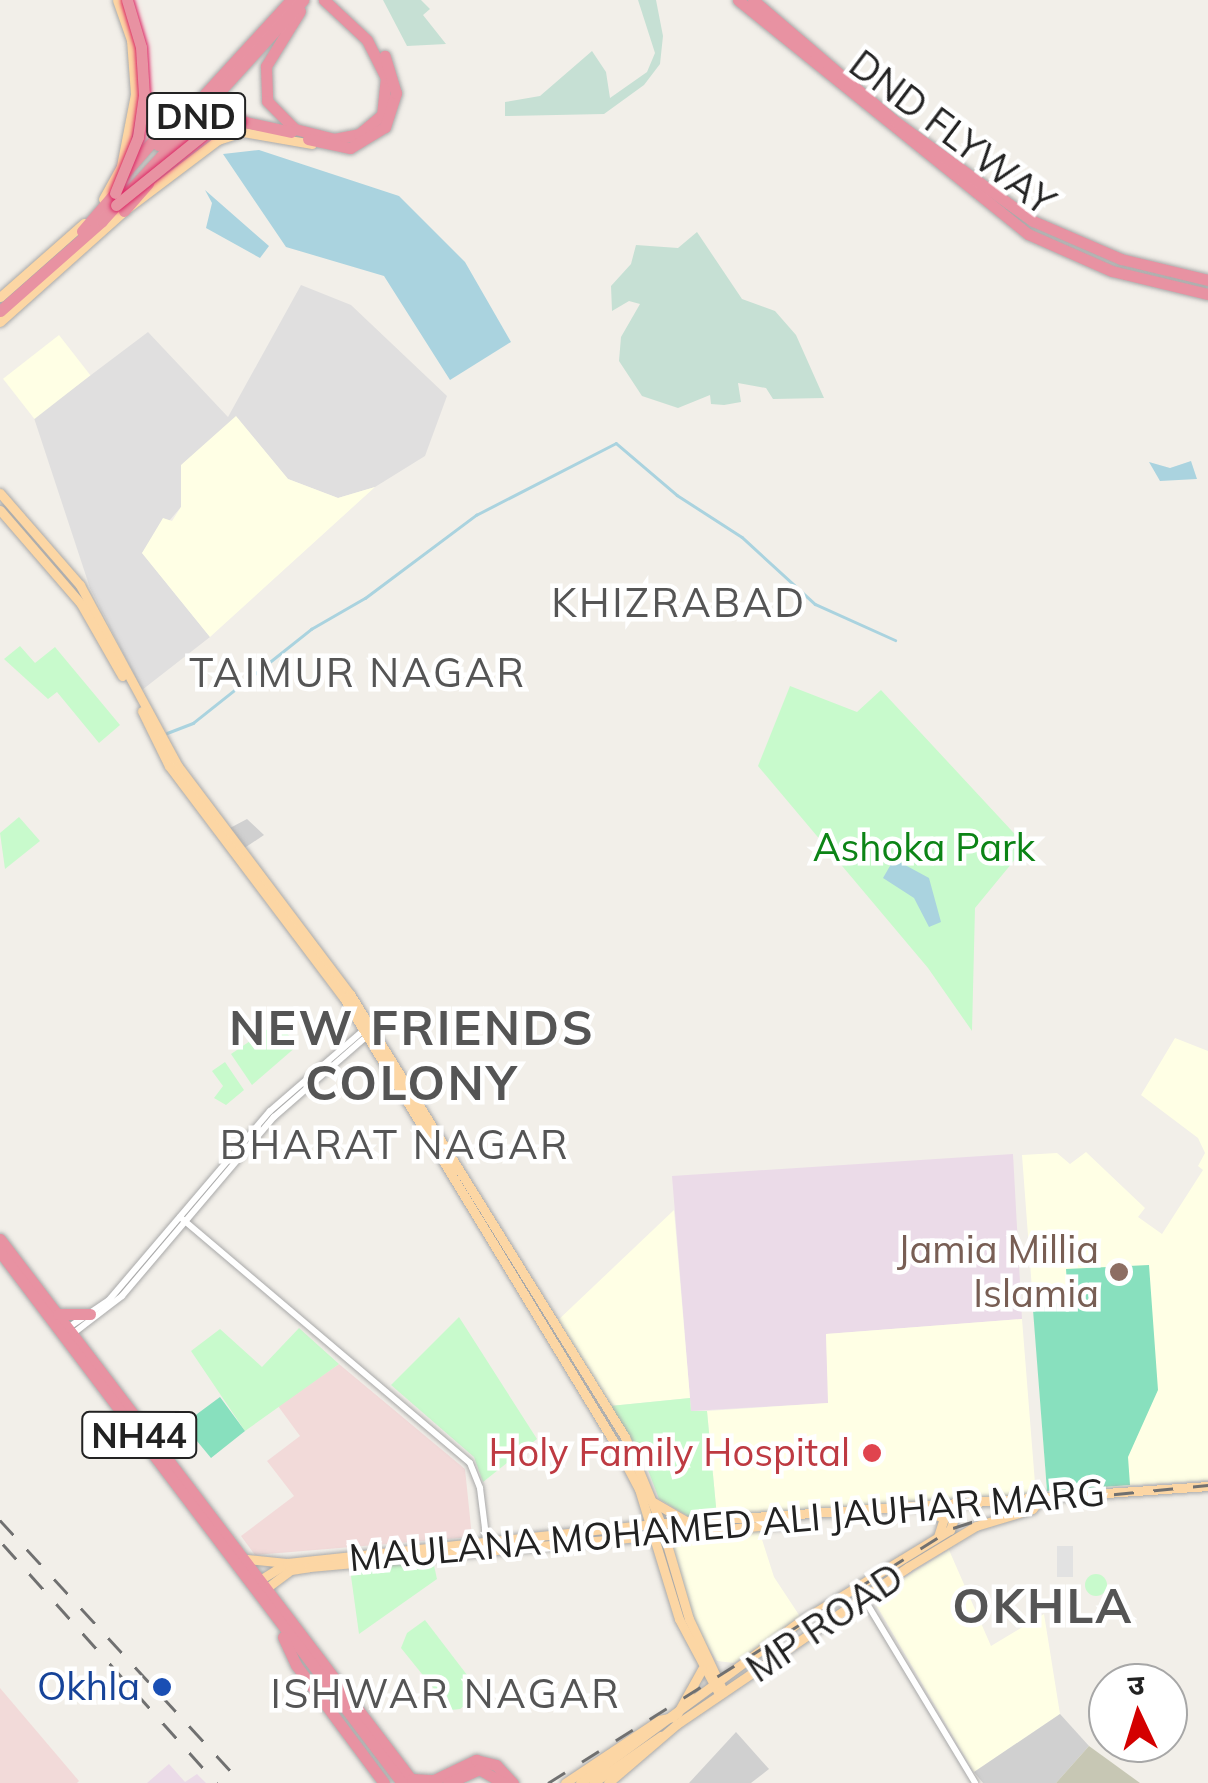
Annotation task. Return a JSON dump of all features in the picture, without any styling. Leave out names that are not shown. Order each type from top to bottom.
[{"type":"highway","points":[[116,200],[138,137],[144,95],[141,47],[127,0]]},
{"type":"highway","points":[[0,300],[116,200],[289,0]]},
{"type":"highway","name":"DND","points":[[116,200],[272,26],[289,0]]},
{"type":"highway","points":[[304,4],[266,66],[267,101],[295,129],[334,139],[372,126],[386,98],[379,58],[348,14],[324,0]]},
{"type":"highway","points":[[116,200],[209,130],[240,121],[324,147],[350,148],[371,139],[394,108],[389,62],[337,0]]},
{"type":"highway","name":"DND FLYWAY","points":[[738,0],[889,128],[1028,234],[1112,271],[1208,294]]},
{"type":"highway","name":"DND FLYWAY","points":[[753,0],[896,122],[1032,221],[1121,259],[1208,280]]},
{"type":"highway","points":[[1,318],[304,4]]},
{"type":"highway","name":"DND","points":[[272,26],[304,4]]},
{"type":"highway","name":"NH44","points":[[0,1239],[58,1314],[67,1333],[409,1782]]},
{"type":"highway","name":"NH44","points":[[0,1252],[248,1558],[274,1620],[409,1782]]},
{"type":"highway","points":[[58,1314],[90,1314]]},
{"type":"highway","points":[[274,1620],[305,1677],[384,1783]]},
{"type":"highway","points":[[409,1782],[434,1780],[476,1760],[496,1766],[513,1783]]},
{"type":"highway","points":[[448,1783],[479,1769],[503,1783]]},
{"type":"main road","points":[[116,200],[136,94],[131,40],[117,0]]},
{"type":"main road","points":[[116,200],[232,134],[324,147]]},
{"type":"main road","points":[[0,494],[80,593],[169,766],[288,919],[367,1032],[648,1502],[706,1668],[718,1689],[580,1783]]},
{"type":"main road","points":[[0,510],[80,593]]},
{"type":"main road","name":"MAULANA MOHAMED ALI JAUHAR MARG","points":[[260,1586],[291,1570],[628,1527],[658,1529],[690,1523],[958,1512],[1040,1501],[1208,1489]]},
{"type":"main road","name":"MP ROAD","points":[[718,1689],[968,1530],[1040,1501]]},
{"type":"main road","points":[[648,1502],[690,1523]]},
{"type":"main road","points":[[628,1527],[648,1502]]},
{"type":"main road","points":[[928,1512],[944,1518],[936,1538]]},
{"type":"main road","points":[[958,1512],[968,1530]]},
{"type":"main road","name":"MAULANA MOHAMED ALI JAUHAR MARG","points":[[260,1586],[288,1563],[658,1529],[958,1512]]},
{"type":"main road","name":"MP ROAD","points":[[718,1689],[744,1662],[936,1538],[958,1512]]},
{"type":"main road","points":[[248,1558],[288,1563]]},
{"type":"main road","points":[[706,1668],[731,1672],[744,1662]]},
{"type":"main road","points":[[608,1783],[677,1720],[706,1668]]},
{"type":"main road","points":[[565,1783],[659,1720],[677,1720]]},
{"type":"main road","points":[[593,1783],[651,1738]]},
{"type":"street","points":[[67,1333],[183,1219],[274,1117],[367,1032]]},
{"type":"street","points":[[67,1333],[127,1291],[183,1219]]},
{"type":"street","points":[[183,1219],[470,1462],[487,1546]]},
{"type":"street","points":[[863,1597],[975,1783]]},
{"type":"shaded area","points":[[383,0],[421,0],[430,9],[423,15],[446,44],[407,46]]},
{"type":"shaded area","points":[[638,0],[656,0],[663,36],[660,64],[644,85],[604,114],[505,116],[505,102],[540,96],[592,51],[606,72],[610,98],[647,72],[655,53]]},
{"type":"shaded area","points":[[697,232],[742,299],[775,311],[796,335],[824,398],[773,399],[766,388],[738,383],[741,402],[724,405],[711,404],[710,395],[678,408],[642,396],[619,361],[621,337],[640,304],[629,301],[612,311],[611,286],[631,264],[636,245],[678,248]]},
{"type":"shaded area","points":[[301,285],[351,305],[447,396],[425,456],[375,487],[338,498],[288,479],[236,417],[182,465],[181,507],[142,553],[210,637],[142,690],[90,588],[34,418],[148,332],[228,417]]},
{"type":"shaded area","points":[[59,335],[90,375],[34,419],[3,379]]},
{"type":"shaded area","points":[[236,416],[288,479],[338,498],[375,487],[210,637],[142,553],[163,518],[172,521],[181,507],[181,465]]},
{"type":"shaded area","points":[[247,819],[264,835],[243,849],[230,828]]},
{"type":"shaded area","name":"Jamia Millia Islamia","points":[[1175,1038],[1208,1051],[1208,1480],[1047,1491],[1022,1155],[1057,1153],[1070,1164],[1086,1152],[1145,1208],[1138,1217],[1162,1234],[1203,1170],[1198,1166],[1205,1153],[1198,1138],[1141,1095]]},
{"type":"shaded area","points":[[1013,1154],[1022,1319],[826,1334],[829,1403],[691,1411],[672,1176]]},
{"type":"shaded area","points":[[674,1210],[690,1398],[610,1406],[555,1323]]},
{"type":"shaded area","name":"Holy Family Hospital","points":[[1022,1319],[1036,1496],[717,1517],[707,1411],[828,1403],[826,1334]]},
{"type":"shaded area","points":[[339,1364],[465,1469],[472,1537],[255,1555],[241,1536],[294,1496],[267,1461],[300,1436],[278,1406]]},
{"type":"shaded area","points":[[759,1530],[774,1577],[801,1618],[734,1663],[717,1661],[691,1618],[667,1536]]},
{"type":"shaded area","points":[[1057,1546],[1073,1546],[1073,1577],[1057,1577]]},
{"type":"shaded area","points":[[949,1550],[991,1646],[1044,1614],[1060,1714],[974,1772],[872,1598]]},
{"type":"shaded area","points":[[0,1688],[79,1781],[77,1783],[0,1783]]},
{"type":"shaded area","points":[[1060,1714],[1088,1745],[1056,1783],[983,1783],[974,1772]]},
{"type":"shaded area","points":[[736,1732],[769,1769],[751,1783],[689,1783]]},
{"type":"shaded area","points":[[1088,1747],[1088,1763],[1112,1763],[1140,1783],[1056,1783]]},
{"type":"shaded area","points":[[169,1764],[185,1782],[197,1774],[206,1783],[147,1783]]},
{"type":"green space","points":[[20,646],[35,663],[55,647],[120,725],[99,743],[57,692],[48,699],[4,659]]},
{"type":"green space","name":"Ashoka Park","points":[[790,686],[857,712],[881,690],[1026,846],[975,908],[972,1031],[928,968],[758,766]]},
{"type":"green space","points":[[19,817],[40,841],[5,869],[0,833]]},
{"type":"green space","points":[[278,1022],[297,1046],[252,1085],[231,1054]]},
{"type":"green space","points":[[225,1062],[244,1090],[226,1105],[214,1098],[223,1086],[212,1071]]},
{"type":"green space","points":[[1149,1265],[1158,1390],[1128,1457],[1130,1485],[1047,1491],[1033,1310],[1068,1300],[1066,1269]]},
{"type":"green space","points":[[459,1317],[537,1439],[483,1482],[474,1457],[391,1385]]},
{"type":"green space","points":[[299,1328],[339,1364],[245,1431],[191,1351],[220,1329],[262,1367]]},
{"type":"green space","points":[[220,1397],[245,1431],[211,1458],[192,1435],[174,1448],[166,1437]]},
{"type":"green space","points":[[690,1398],[691,1411],[707,1411],[717,1517],[688,1516],[659,1499],[643,1457],[610,1406]]},
{"type":"green space","points":[[433,1561],[437,1579],[359,1634],[350,1569]]},
{"type":"green space","points":[[1096,1574],[1104,1577],[1104,1593],[1096,1596],[1088,1593],[1085,1585],[1088,1577]]},
{"type":"green space","points":[[425,1620],[477,1688],[478,1695],[460,1709],[451,1710],[401,1648],[407,1633]]},
{"type":"water","points":[[259,150],[399,196],[465,262],[511,342],[450,380],[384,276],[286,247],[223,154]]},
{"type":"water","points":[[205,190],[269,246],[260,258],[206,228],[212,203]]},
{"type":"water","points":[[1191,461],[1197,479],[1160,481],[1149,462],[1170,468]]},
{"type":"water","points":[[894,859],[929,878],[941,922],[929,927],[914,898],[883,878]]},
{"type":"waterway","points":[[167,733],[193,723],[311,629],[365,598],[476,515],[616,443],[677,495],[742,537],[815,604],[895,640]]},
{"type":"railway","points":[[548,1783],[953,1528],[1034,1502],[1208,1485]]},
{"type":"railway","points":[[0,1520],[242,1783]]},
{"type":"railway","points":[[3,1544],[217,1783]]},
{"type":"place","name":"Jamia Millia Islamia","points":[[1119,1272]]},
{"type":"place","name":"Holy Family Hospital","points":[[872,1453]]},
{"type":"place","name":"Okhla","points":[[162,1687]]},
{"type":"district","name":"KHIZRABAD","points":[[679,602]]},
{"type":"district","name":"TAIMUR NAGAR","points":[[358,672]]},
{"type":"district","name":"NEW FRIENDS COLONY","points":[[412,1054]]},
{"type":"district","name":"BHARAT NAGAR","points":[[395,1144]]},
{"type":"district","name":"OKHLA","points":[[1043,1606]]},
{"type":"district","name":"ISHWAR NAGAR","points":[[446,1693]]}]
